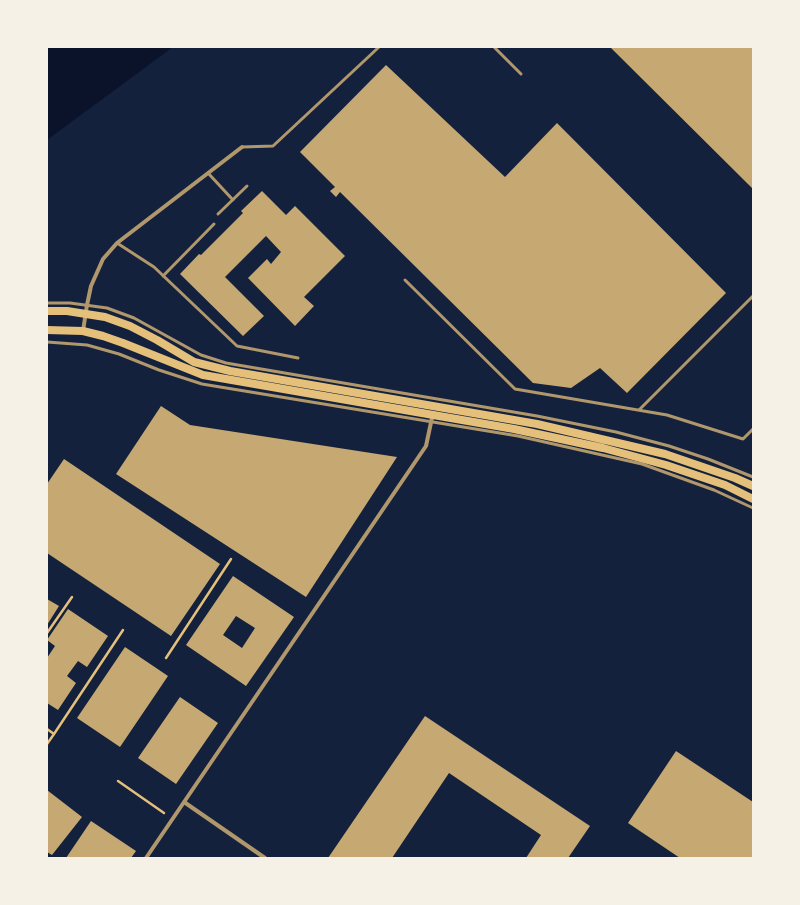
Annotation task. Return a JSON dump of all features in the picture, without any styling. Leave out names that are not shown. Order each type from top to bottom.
[{"type":"main road","points":[[47,312],[86,309],[130,326],[194,362],[230,371],[537,424],[658,452],[735,478],[753,486]]},
{"type":"main road","points":[[47,330],[83,331],[124,343],[203,375],[432,418],[514,429],[603,448],[666,465],[725,485],[753,499]]},
{"type":"street","points":[[83,331],[91,286],[103,259],[117,243],[242,147]]},
{"type":"street","points":[[146,858],[426,446],[435,407]]},
{"type":"street","points":[[184,802],[265,858]]},
{"type":"lane","points":[[242,147],[273,146],[379,47]]},
{"type":"lane","points":[[494,47],[521,74]]},
{"type":"lane","points":[[208,173],[233,200]]},
{"type":"lane","points":[[218,214],[247,186]]},
{"type":"lane","points":[[163,276],[214,224]]},
{"type":"lane","points":[[117,243],[154,267],[237,346],[298,358]]},
{"type":"lane","points":[[405,280],[514,389],[667,415],[743,438],[753,429]]},
{"type":"lane","points":[[639,410],[753,296]]},
{"type":"lane","points":[[47,303],[86,309],[107,308],[134,318],[201,355],[226,363],[537,416],[616,432],[676,448],[753,477]]},
{"type":"lane","points":[[47,342],[87,345],[119,354],[159,370],[202,384],[432,418],[642,464],[714,490],[753,508]]},
{"type":"path","points":[[166,658],[231,559]]},
{"type":"path","points":[[47,633],[72,597]]},
{"type":"path","points":[[47,744],[122,630]]},
{"type":"path","points":[[47,729],[54,734]]},
{"type":"path","points":[[118,781],[173,819]]},
{"type":"water","points":[[47,47],[173,47],[47,140]]},
{"type":"building","points":[[610,47],[753,47],[753,189]]},
{"type":"building","points":[[386,65],[505,177],[557,123],[726,293],[627,393],[600,368],[571,388],[533,383],[340,192],[336,197],[330,191],[335,187],[300,152]]},
{"type":"building","points":[[262,191],[286,215],[295,206],[345,256],[304,297],[314,306],[295,326],[248,278],[267,259],[271,264],[281,252],[266,236],[225,277],[264,316],[243,336],[180,274],[243,213],[241,211]]},
{"type":"building","points":[[161,406],[190,425],[397,457],[306,597],[116,474]]},
{"type":"building","points":[[64,459],[220,564],[171,636],[47,553],[47,484]]},
{"type":"building","points":[[233,576],[294,617],[246,686],[186,645]],"holes":[[[236,616],[255,628],[242,648],[223,635]]]},
{"type":"building","points":[[47,599],[59,606],[47,625]]},
{"type":"building","points":[[68,609],[108,636],[87,667],[78,661],[67,676],[76,683],[58,710],[47,703],[47,658],[55,646],[47,640]]},
{"type":"building","points":[[125,647],[168,676],[120,747],[77,718]]},
{"type":"building","points":[[180,697],[218,723],[176,784],[138,758]]},
{"type":"building","points":[[425,716],[590,826],[568,858],[526,858],[541,835],[449,773],[392,858],[328,858]]},
{"type":"building","points":[[676,751],[753,802],[753,858],[680,858],[628,823]]},
{"type":"building","points":[[47,790],[82,817],[52,855],[47,852]]},
{"type":"building","points":[[91,821],[136,851],[131,858],[66,858]]}]
